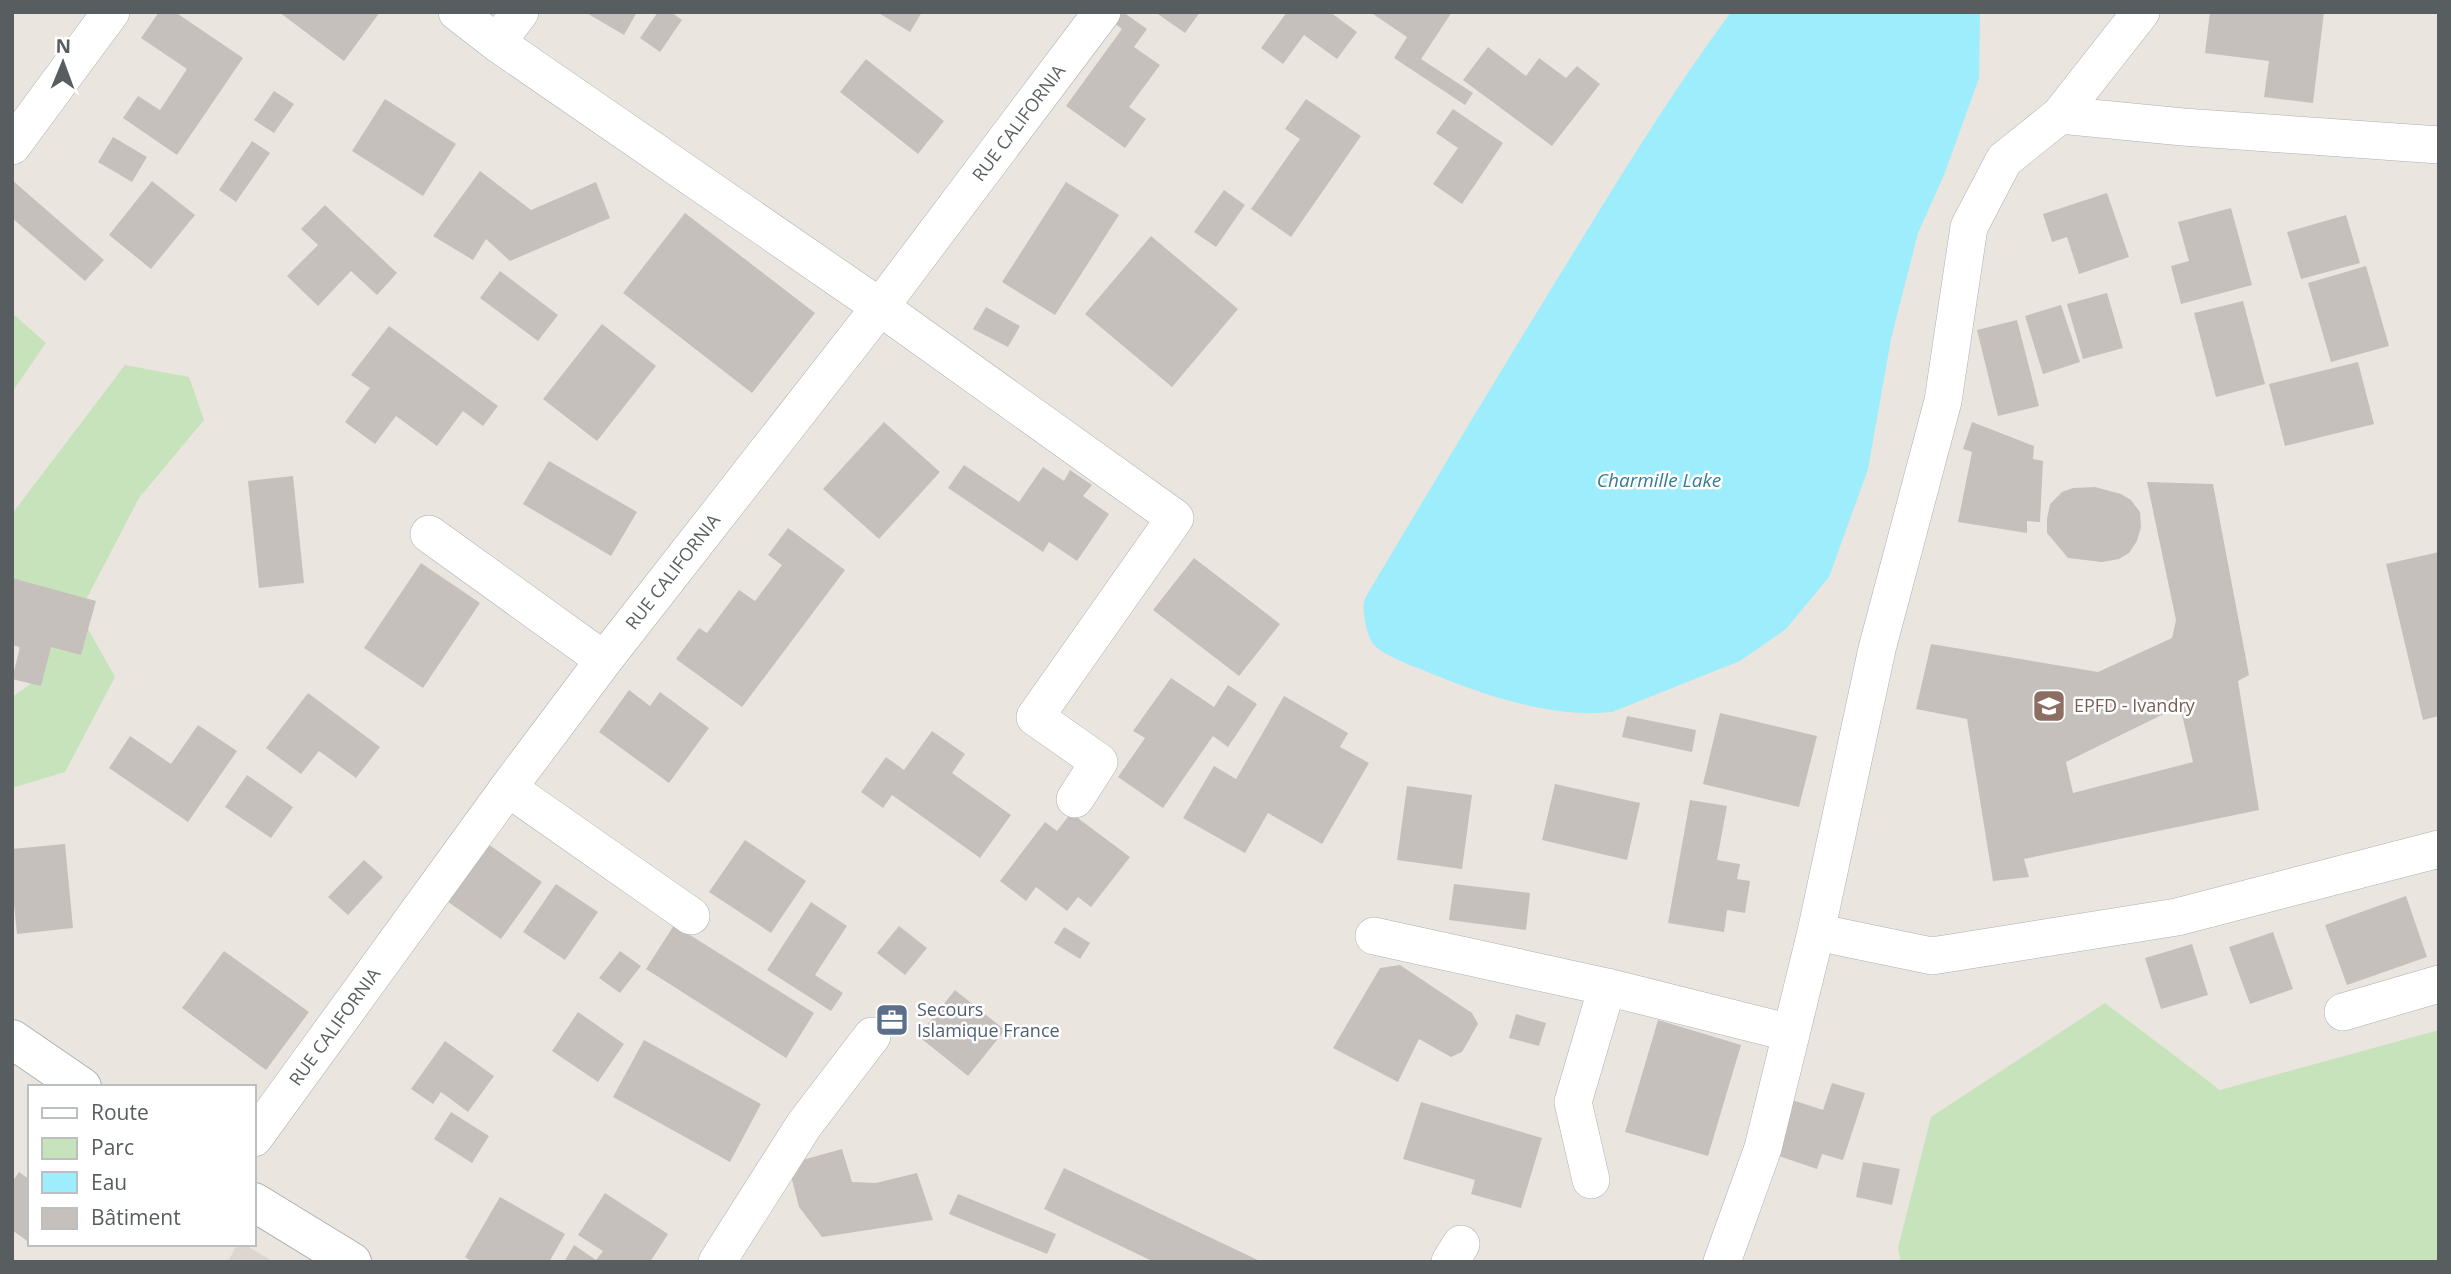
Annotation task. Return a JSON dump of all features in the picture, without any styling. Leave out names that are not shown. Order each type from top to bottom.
[{"type":"main road","points":[[12,1039],[79,1085]]},
{"type":"main road","points":[[256,1203],[352,1262]]},
{"type":"street","points":[[12,146],[111,12]]},
{"type":"street","points":[[457,12],[497,43],[880,307],[1175,517],[1035,717],[1099,762],[1075,799]]},
{"type":"street","points":[[497,43],[520,12]]},
{"type":"street","name":"RUE CALIFORNIA","points":[[256,1135],[604,660],[880,307],[1102,12]]},
{"type":"street","points":[[1722,1262],[1763,1148],[1816,932],[1877,649],[1943,401],[1969,227],[2004,160],[2060,115],[2141,12]]},
{"type":"street","points":[[2060,115],[2183,127],[2439,145]]},
{"type":"street","points":[[429,534],[604,660]]},
{"type":"street","points":[[508,788],[691,916]]},
{"type":"street","points":[[1816,932],[1932,956],[2177,918],[2439,849]]},
{"type":"street","points":[[1374,936],[1606,987],[1791,1033]]},
{"type":"street","points":[[2343,1012],[2439,984]]},
{"type":"street","points":[[1591,1180],[1573,1102],[1606,987]]},
{"type":"street","points":[[717,1262],[804,1125],[872,1036]]},
{"type":"shaded area","points":[[236,1246],[247,1246],[274,1262],[228,1262]]},
{"type":"green space","points":[[12,313],[46,343],[12,392]]},
{"type":"green space","points":[[125,365],[189,377],[204,420],[139,498],[79,613],[115,677],[65,772],[12,788],[12,697],[35,681],[12,635],[12,514]]},
{"type":"green space","points":[[2105,1003],[2220,1090],[2439,1030],[2439,1262],[1901,1262],[1898,1248],[1931,1117]]},
{"type":"water","name":"Charmille Lake","points":[[1731,12],[1980,12],[1979,78],[1944,175],[1918,233],[1891,339],[1868,469],[1829,577],[1786,629],[1740,661],[1612,712],[1564,712],[1514,702],[1466,687],[1388,655],[1373,644],[1369,635],[1364,612],[1366,596],[1616,184]]},
{"type":"building","points":[[159,12],[175,12],[243,58],[177,155],[123,118],[138,96],[160,110],[187,69],[141,38]]},
{"type":"building","points":[[279,12],[380,12],[344,61]]},
{"type":"building","points":[[585,12],[637,12],[624,35]]},
{"type":"building","points":[[658,12],[671,12],[682,20],[660,52],[640,38]]},
{"type":"building","points":[[877,12],[922,12],[910,32]]},
{"type":"building","points":[[1114,12],[1123,12],[1147,29],[1134,47],[1160,65],[1129,107],[1146,119],[1125,148],[1066,106],[1122,29],[1109,19]]},
{"type":"building","points":[[1155,12],[1200,12],[1185,33]]},
{"type":"building","points":[[1287,12],[1330,12],[1357,32],[1337,59],[1304,35],[1283,64],[1261,48]]},
{"type":"building","points":[[1370,12],[1452,12],[1421,59],[1473,93],[1465,105],[1394,58],[1407,37]]},
{"type":"building","points":[[2210,12],[2324,12],[2313,103],[2264,97],[2269,61],[2205,53]]},
{"type":"building","points":[[1488,47],[1526,76],[1539,58],[1566,78],[1577,66],[1600,84],[1552,146],[1463,80]]},
{"type":"building","points":[[866,59],[944,121],[918,154],[840,92]]},
{"type":"building","points":[[274,91],[294,104],[274,133],[254,120]]},
{"type":"building","points":[[385,99],[456,144],[423,196],[352,151]]},
{"type":"building","points":[[1306,99],[1361,136],[1291,237],[1251,209],[1300,139],[1285,129]]},
{"type":"building","points":[[1453,109],[1503,143],[1462,204],[1433,184],[1458,148],[1436,133]]},
{"type":"building","points":[[113,137],[147,157],[132,182],[98,162]]},
{"type":"building","points":[[252,141],[270,153],[236,202],[219,190]]},
{"type":"building","points":[[480,171],[531,210],[596,182],[610,218],[510,261],[486,239],[473,260],[433,236]]},
{"type":"building","points":[[12,180],[104,260],[85,281],[12,218]]},
{"type":"building","points":[[152,181],[195,215],[151,269],[109,235]]},
{"type":"building","points":[[1066,182],[1119,215],[1055,315],[1002,282]]},
{"type":"building","points":[[1224,190],[1245,205],[1216,247],[1194,232]]},
{"type":"building","points":[[2107,193],[2129,257],[2079,274],[2067,237],[2052,242],[2043,214]]},
{"type":"building","points":[[325,205],[397,273],[377,295],[351,271],[318,306],[287,276],[318,245],[301,229]]},
{"type":"building","points":[[2231,208],[2252,285],[2181,304],[2171,266],[2189,261],[2178,222]]},
{"type":"building","points":[[685,213],[815,313],[752,393],[623,293]]},
{"type":"building","points":[[2346,215],[2360,263],[2301,279],[2287,232]]},
{"type":"building","points":[[1151,236],[1238,309],[1172,387],[1085,314]]},
{"type":"building","points":[[2366,266],[2389,346],[2331,362],[2308,283]]},
{"type":"building","points":[[500,271],[558,315],[538,341],[480,298]]},
{"type":"building","points":[[2107,293],[2123,348],[2083,359],[2067,304]]},
{"type":"building","points":[[2243,301],[2265,384],[2216,397],[2194,313]]},
{"type":"building","points":[[2061,305],[2080,362],[2043,374],[2025,316]]},
{"type":"building","points":[[986,307],[1020,326],[1008,347],[973,329]]},
{"type":"building","points":[[2017,320],[2039,406],[1998,416],[1977,330]]},
{"type":"building","points":[[602,324],[656,366],[597,441],[543,399]]},
{"type":"building","points":[[389,326],[498,406],[483,426],[463,411],[437,446],[396,416],[375,444],[345,422],[370,388],[351,375]]},
{"type":"building","points":[[2358,362],[2374,424],[2285,446],[2269,384]]},
{"type":"building","points":[[884,422],[940,472],[879,539],[823,489]]},
{"type":"building","points":[[1972,422],[2034,446],[2033,459],[2043,461],[2040,522],[2027,521],[2027,533],[1958,522],[1972,452],[1963,449]]},
{"type":"building","points":[[549,461],[637,512],[611,556],[523,504]]},
{"type":"building","points":[[964,465],[1019,502],[1043,467],[1064,481],[1070,470],[1092,485],[1083,496],[1109,514],[1077,561],[1049,542],[1043,552],[948,488]]},
{"type":"building","points":[[293,476],[304,583],[259,588],[248,481]]},
{"type":"building","points":[[2147,482],[2213,484],[2249,675],[2238,681],[2259,810],[2024,859],[2029,877],[1993,881],[1967,719],[1916,709],[1931,644],[2098,672],[2172,638],[2176,620]],"holes":[[[2180,706],[2193,762],[2073,793],[2066,762]]]},
{"type":"building","points":[[2095,487],[2121,494],[2131,500],[2140,512],[2141,527],[2137,541],[2129,553],[2119,559],[2102,562],[2068,558],[2047,533],[2050,504],[2062,492],[2073,488]]},
{"type":"building","points":[[788,528],[845,570],[742,707],[676,659],[699,628],[707,633],[739,590],[755,601],[782,565],[768,555]]},
{"type":"building","points":[[2439,552],[2439,716],[2423,720],[2386,564]]},
{"type":"building","points":[[1194,558],[1280,624],[1239,676],[1153,610]]},
{"type":"building","points":[[421,563],[480,603],[423,688],[364,648]]},
{"type":"building","points":[[12,578],[96,601],[81,655],[51,647],[41,686],[12,679],[20,647],[12,645]]},
{"type":"building","points":[[1171,678],[1214,707],[1228,685],[1257,704],[1228,747],[1213,736],[1163,808],[1118,777],[1145,738],[1133,731]]},
{"type":"building","points":[[629,690],[650,706],[660,692],[709,728],[669,783],[599,732]]},
{"type":"building","points":[[308,693],[380,747],[356,778],[319,751],[301,774],[266,748]]},
{"type":"building","points":[[1284,696],[1348,733],[1340,747],[1369,763],[1322,844],[1268,813],[1245,853],[1183,818],[1214,766],[1236,779]]},
{"type":"building","points":[[1720,713],[1817,736],[1799,807],[1703,784]]},
{"type":"building","points":[[1627,716],[1696,730],[1692,752],[1622,737]]},
{"type":"building","points":[[198,725],[237,751],[188,822],[109,768],[130,736],[171,764]]},
{"type":"building","points":[[932,731],[965,754],[952,773],[1011,815],[980,858],[892,795],[883,808],[861,792],[886,757],[904,770]]},
{"type":"building","points":[[247,775],[293,807],[271,838],[225,807]]},
{"type":"building","points":[[1555,784],[1640,803],[1627,860],[1542,840]]},
{"type":"building","points":[[1407,786],[1472,795],[1462,869],[1397,860]]},
{"type":"building","points":[[1690,800],[1727,806],[1717,860],[1740,864],[1737,879],[1750,881],[1745,913],[1727,910],[1724,932],[1668,923]]},
{"type":"building","points":[[1071,813],[1130,857],[1091,907],[1078,897],[1067,911],[1036,887],[1026,901],[1000,881],[1045,822],[1057,831]]},
{"type":"building","points":[[745,840],[806,881],[771,933],[709,892]]},
{"type":"building","points":[[485,842],[542,882],[501,939],[444,899]]},
{"type":"building","points":[[65,844],[73,928],[17,934],[12,849]]},
{"type":"building","points":[[364,860],[383,877],[348,915],[328,897]]},
{"type":"building","points":[[556,884],[598,912],[565,960],[523,932]]},
{"type":"building","points":[[1454,884],[1530,893],[1526,930],[1449,920]]},
{"type":"building","points":[[2406,896],[2427,957],[2347,985],[2325,925]]},
{"type":"building","points":[[811,902],[847,926],[815,975],[843,993],[831,1011],[767,970]]},
{"type":"building","points":[[674,925],[814,1013],[786,1058],[646,969]]},
{"type":"building","points":[[899,926],[927,948],[905,975],[877,953]]},
{"type":"building","points":[[1064,927],[1090,943],[1080,959],[1054,943]]},
{"type":"building","points":[[2273,932],[2293,989],[2250,1004],[2229,947]]},
{"type":"building","points":[[2192,944],[2208,995],[2161,1009],[2145,958]]},
{"type":"building","points":[[224,951],[309,1012],[266,1070],[182,1008]]},
{"type":"building","points":[[620,951],[641,966],[620,993],[599,978]]},
{"type":"building","points":[[1400,965],[1472,1013],[1478,1024],[1462,1052],[1451,1057],[1419,1039],[1398,1082],[1333,1048],[1380,968]]},
{"type":"building","points":[[955,990],[1005,1030],[968,1076],[918,1036]]},
{"type":"building","points":[[578,1012],[624,1044],[598,1082],[552,1051]]},
{"type":"building","points":[[1516,1014],[1546,1023],[1539,1046],[1509,1038]]},
{"type":"building","points":[[1658,1020],[1741,1045],[1708,1156],[1625,1132]]},
{"type":"building","points":[[644,1040],[761,1104],[730,1162],[613,1097]]},
{"type":"building","points":[[445,1041],[494,1076],[468,1112],[441,1092],[433,1104],[411,1089]]},
{"type":"building","points":[[1832,1083],[1865,1093],[1843,1160],[1822,1154],[1817,1169],[1773,1154],[1792,1100],[1823,1110]]},
{"type":"building","points":[[1421,1102],[1542,1138],[1521,1208],[1471,1194],[1475,1180],[1403,1159]]},
{"type":"building","points":[[451,1112],[489,1136],[472,1163],[434,1139]]},
{"type":"building","points":[[842,1149],[852,1182],[876,1183],[917,1173],[933,1220],[822,1237],[799,1207],[788,1164]]},
{"type":"building","points":[[1863,1162],[1900,1169],[1892,1205],[1856,1197]]},
{"type":"building","points":[[1064,1168],[1262,1262],[1154,1262],[1044,1209]]},
{"type":"building","points":[[19,1172],[28,1179],[28,1242],[12,1230],[12,1182]]},
{"type":"building","points":[[605,1193],[668,1234],[650,1262],[564,1262],[574,1245],[596,1260],[603,1251],[578,1235]]},
{"type":"building","points":[[958,1194],[1056,1234],[1047,1254],[949,1214]]},
{"type":"building","points":[[500,1197],[565,1234],[549,1262],[473,1262],[465,1257]]},
{"type":"place","name":"EPFD - Ivandry","points":[[2049,706]]},
{"type":"place","name":"Secours Islamique France","points":[[892,1020]]}]
